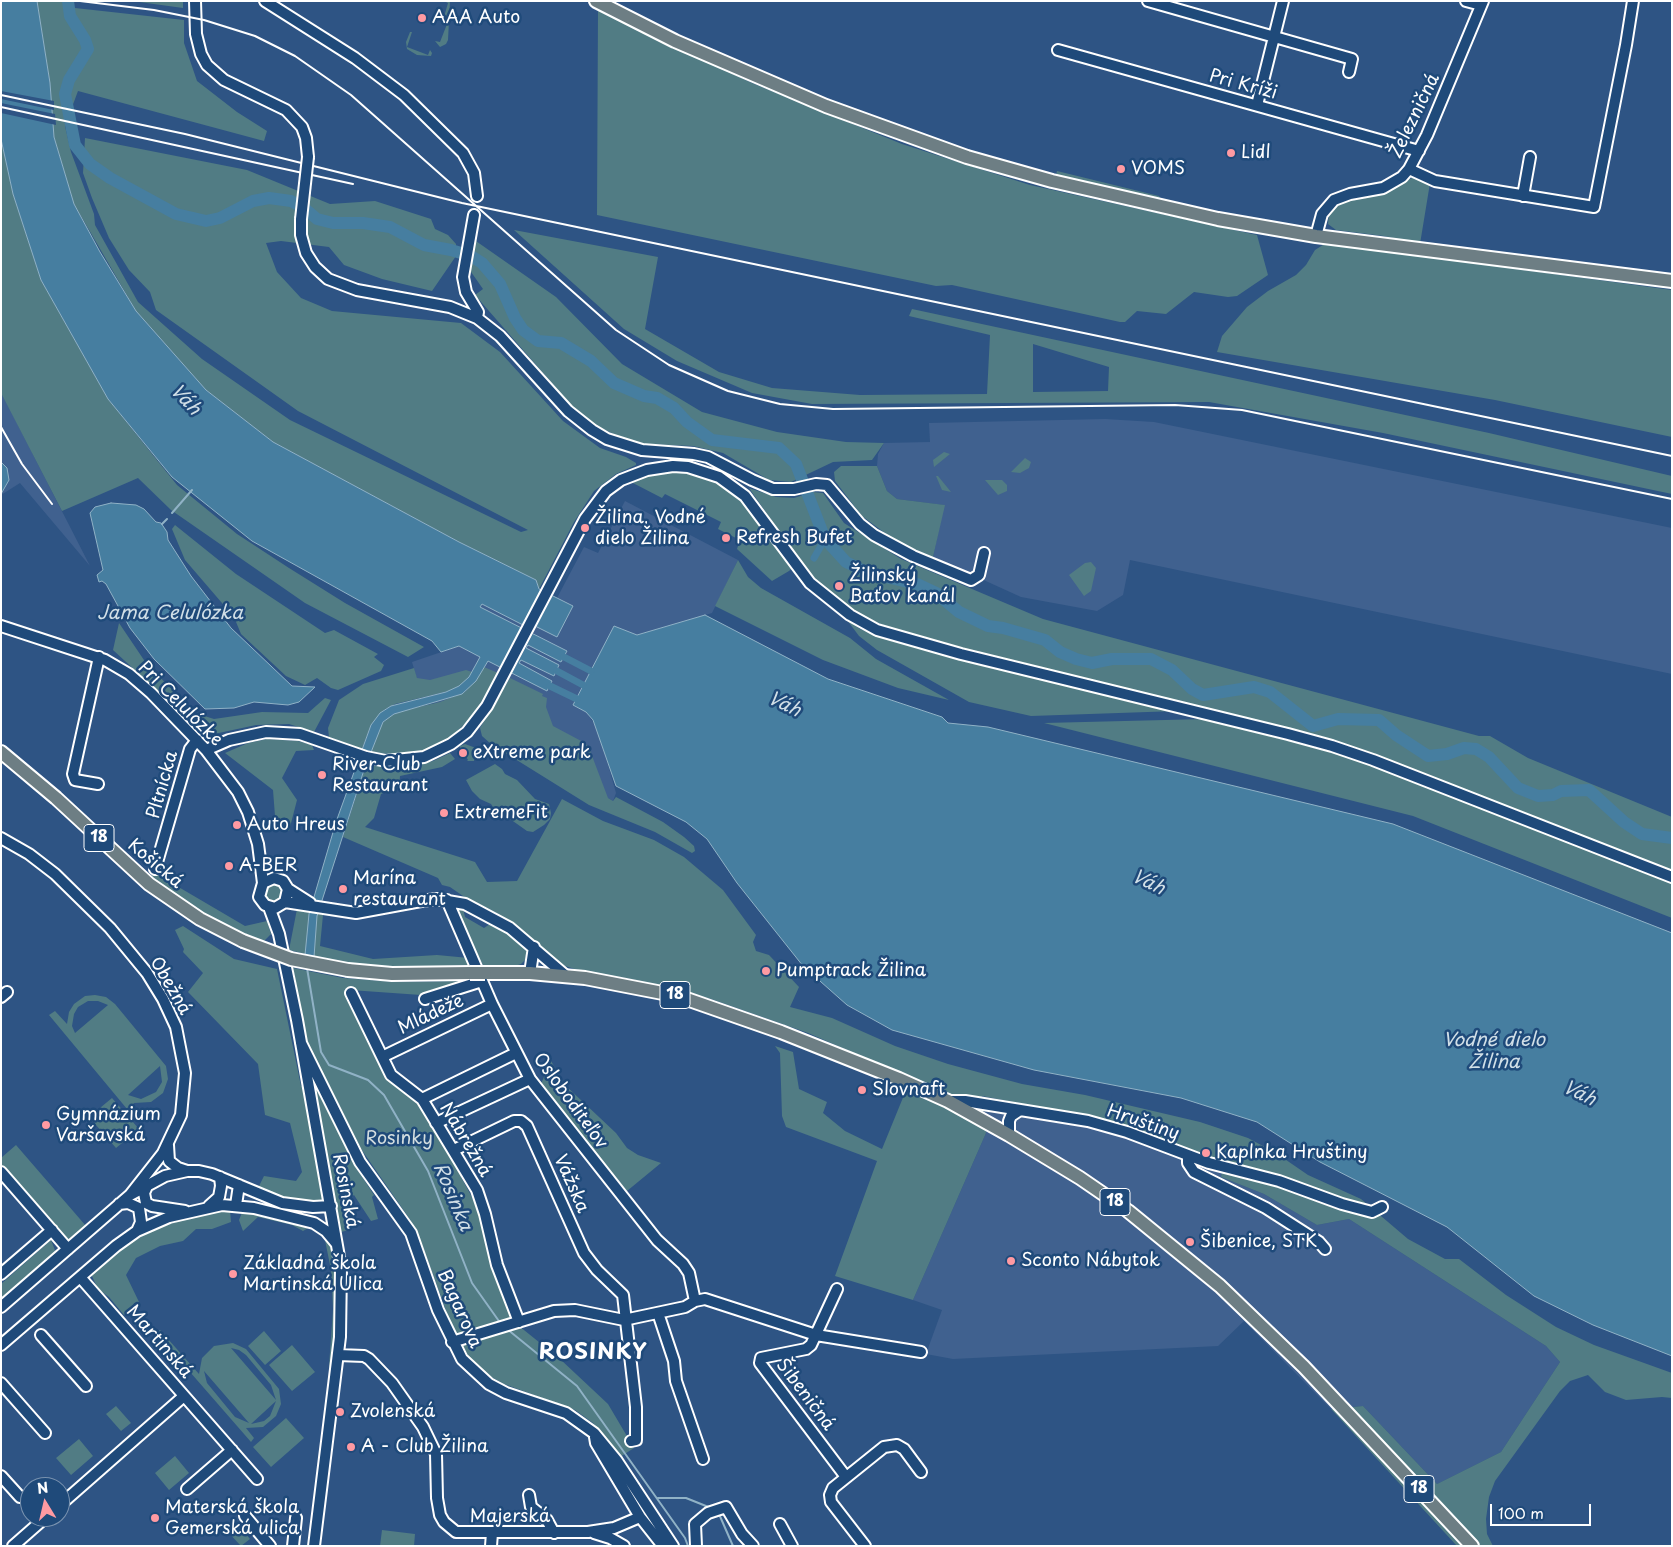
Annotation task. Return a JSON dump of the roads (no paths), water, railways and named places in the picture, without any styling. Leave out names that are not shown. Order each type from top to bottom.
[{"type":"main road","points":[[596,1],[675,41],[868,122],[967,157],[1052,181],[1153,205],[1316,236],[1672,281]]},
{"type":"main road","name":"Košická","points":[[1,752],[56,798],[139,876],[169,900],[200,919],[243,941],[291,959],[348,970],[392,974],[470,973],[483,977]]},
{"type":"main road","name":"18","points":[[483,977],[530,973],[565,975],[650,989],[724,1010],[844,1056],[948,1101],[1010,1135],[1080,1178],[1128,1211],[1220,1286],[1299,1362],[1472,1546]]},
{"type":"street","points":[[196,1],[197,39],[207,65],[224,80],[286,110],[302,127],[306,138],[308,156],[301,236],[306,253],[315,267],[328,279],[357,290],[450,307],[477,318],[500,336],[568,411],[599,435],[633,448],[694,454],[708,458],[762,485],[784,490],[794,490],[821,483],[832,488],[847,509],[874,535],[914,556],[970,580],[979,575],[984,553]]},
{"type":"street","points":[[265,1],[355,58],[410,100],[463,153],[474,173],[477,196]]},
{"type":"street","points":[[1148,1],[1352,59],[1349,72]]},
{"type":"street","points":[[1257,105],[1283,1]]},
{"type":"street","points":[[1466,1],[1482,3]]},
{"type":"street","points":[[1409,169],[1435,181],[1594,207],[1633,1]]},
{"type":"street","name":"Železničná","points":[[1316,236],[1322,214],[1334,200],[1350,194],[1383,188],[1402,177],[1409,169],[1419,151],[1482,3]]},
{"type":"street","name":"Pri Kríži","points":[[1058,50],[1419,151]]},
{"type":"street","points":[[1523,196],[1530,157]]},
{"type":"street","points":[[474,216],[464,262],[463,285],[478,312],[477,318]]},
{"type":"street","points":[[206,750],[251,734],[278,732],[300,734],[366,757],[386,761],[424,757],[451,744],[467,732],[487,706],[585,519],[606,491],[637,473],[658,467],[673,466],[704,471],[719,477],[745,496],[810,583],[827,598],[869,626],[961,654],[1332,746],[1672,877]]},
{"type":"street","name":"Pri Celulózke","points":[[1,626],[99,657],[129,674],[197,740],[238,792],[248,812],[259,849],[263,883],[259,897],[265,905],[269,907],[283,904],[317,906],[356,913],[421,900],[447,900],[465,904],[490,915],[534,947],[565,975]]},
{"type":"street","points":[[98,784],[75,780],[73,774],[99,657]]},
{"type":"street","name":"Pltnícka","points":[[156,869],[190,749],[197,740]]},
{"type":"street","name":"Obežná","points":[[1,838],[42,864],[78,894],[126,946],[163,999],[181,1042],[185,1073],[180,1115],[168,1145],[130,1195]]},
{"type":"street","name":"Pri Celulózke","points":[[259,849],[274,878],[283,881],[288,889],[317,906]]},
{"type":"street","points":[[263,883],[274,878]]},
{"type":"street","points":[[283,904],[288,889]]},
{"type":"street","name":"Osloboditeľov","points":[[447,900],[483,977],[492,1004],[530,1079],[657,1240],[683,1264],[690,1274],[695,1301]]},
{"type":"street","name":"Rosinská","points":[[279,934],[283,904]]},
{"type":"street","name":"Rosinská","points":[[269,907],[279,934],[301,1043],[332,1210],[342,1289],[338,1355],[314,1546]]},
{"type":"street","points":[[530,973],[534,947]]},
{"type":"street","points":[[425,999],[483,977]]},
{"type":"street","name":"Nábrežná","points":[[352,993],[392,1076],[422,1099],[477,1190],[486,1214],[509,1325]]},
{"type":"street","name":"Mládeže","points":[[384,1056],[492,1004]]},
{"type":"street","name":"Bagarova","points":[[301,1043],[360,1162],[411,1233],[438,1310],[452,1342],[468,1366],[489,1384],[506,1393],[566,1413],[594,1433],[617,1461],[673,1546]]},
{"type":"street","points":[[422,1099],[516,1053]]},
{"type":"street","points":[[436,1124],[530,1079]]},
{"type":"street","name":"Hruštiny","points":[[948,1101],[965,1101],[1088,1121],[1127,1132],[1188,1156],[1188,1163],[1194,1172],[1266,1208],[1318,1242],[1325,1249]]},
{"type":"street","points":[[1010,1135],[1009,1121],[1011,1116],[1020,1110]]},
{"type":"street","name":"Vážska","points":[[454,1150],[514,1121],[521,1121],[527,1126],[584,1253],[597,1270],[623,1295],[626,1311],[624,1320],[636,1407],[636,1440],[631,1441]]},
{"type":"street","points":[[168,1145],[169,1161],[178,1168],[187,1171]]},
{"type":"street","points":[[1188,1156],[1279,1181],[1342,1204],[1372,1212],[1382,1207]]},
{"type":"street","points":[[1,1307],[130,1195],[165,1176],[187,1171],[199,1171],[220,1177],[282,1203],[332,1210],[323,1222],[314,1223],[236,1205],[208,1207],[187,1211],[152,1223],[137,1231],[80,1277],[1,1345]]},
{"type":"street","points":[[1,1172],[68,1249]]},
{"type":"street","points":[[208,1207],[219,1197],[220,1177]]},
{"type":"street","points":[[148,1184],[144,1193],[146,1203],[152,1206],[187,1211]]},
{"type":"street","points":[[236,1205],[239,1185]]},
{"type":"street","points":[[120,1204],[128,1203],[139,1208],[141,1222],[137,1231]]},
{"type":"street","points":[[314,1223],[334,1238],[338,1248]]},
{"type":"street","points":[[1,1274],[52,1230]]},
{"type":"street","name":"Martinská","points":[[70,1496],[184,1396],[80,1277]]},
{"type":"street","points":[[816,1335],[837,1289]]},
{"type":"street","points":[[452,1342],[554,1311],[576,1310],[624,1320],[685,1307],[695,1301],[706,1299],[816,1335],[921,1352]]},
{"type":"street","points":[[658,1313],[674,1361],[676,1382],[703,1459]]},
{"type":"street","points":[[41,1335],[86,1386]]},
{"type":"street","name":"Šibeničná","points":[[816,1335],[811,1345],[806,1348],[761,1358],[760,1363],[846,1477]]},
{"type":"street","name":"Majerská","points":[[338,1355],[364,1356],[369,1359],[392,1383],[423,1427],[436,1453],[437,1498],[444,1522],[450,1529],[462,1534],[588,1532],[614,1528],[640,1517]]},
{"type":"street","points":[[1,1383],[45,1433]]},
{"type":"street","points":[[184,1396],[257,1478]]},
{"type":"street","points":[[594,1433],[596,1443],[640,1517],[663,1546]]},
{"type":"street","points":[[865,1546],[831,1502],[830,1495],[833,1488],[884,1447],[897,1445],[904,1449],[921,1472]]},
{"type":"street","points":[[187,1489],[232,1450]]},
{"type":"street","points":[[1,1476],[20,1497]]},
{"type":"street","points":[[529,1495],[531,1507],[547,1520],[554,1533]]},
{"type":"street","points":[[696,1546],[695,1524],[715,1510],[726,1507],[742,1534],[754,1546]]},
{"type":"street","points":[[245,1516],[270,1546]]},
{"type":"street","points":[[293,1546],[296,1518]]},
{"type":"street","points":[[780,1524],[792,1546]]},
{"type":"street","points":[[13,1546],[35,1527]]},
{"type":"street","name":"Majerská","points":[[588,1532],[610,1538],[624,1546]]},
{"type":"street","points":[[491,1546],[492,1533]]},
{"type":"water","name":"Váh","points":[[1,1],[37,1],[50,83],[54,137],[74,204],[100,252],[136,311],[206,390],[273,442],[459,542],[536,580],[539,589],[573,606],[557,637],[525,621],[523,625],[482,604],[480,607],[567,651],[561,662],[528,645],[526,648],[559,665],[554,676],[521,660],[519,663],[552,681],[547,691],[488,661],[476,681],[462,694],[394,714],[383,722],[364,770],[317,916],[314,957],[305,955],[309,914],[336,822],[371,725],[380,713],[391,706],[446,692],[459,686],[469,677],[480,657],[459,646],[441,652],[432,641],[252,541],[172,477],[108,399],[41,280],[13,194],[1,139]]},
{"type":"water","points":[[1,462],[7,468],[9,480],[1,494]]},
{"type":"water","name":"Jama Celulózka","points":[[111,503],[136,505],[144,509],[156,522],[161,523],[167,532],[168,540],[191,576],[231,628],[292,686],[315,687],[299,702],[288,705],[254,702],[234,708],[205,709],[154,659],[130,628],[106,584],[102,581],[99,582],[97,575],[103,570],[90,513],[95,507]]},
{"type":"water","name":"Vodné dielo Žilina","points":[[705,615],[828,679],[942,717],[948,723],[988,727],[1393,824],[1672,933],[1672,1356],[1593,1325],[1534,1296],[1447,1227],[1320,1162],[1257,1122],[1181,1098],[1034,1070],[892,1030],[847,1005],[803,966],[737,883],[707,839],[686,822],[616,786],[593,720],[586,712],[573,705],[614,626],[637,635]]},
{"type":"waterway","points":[[68,1],[70,16],[85,40],[88,49],[69,80],[65,94],[75,145],[90,164],[110,178],[176,214],[206,221],[220,218],[253,201],[269,198],[291,201],[304,208],[317,219],[333,223],[363,223],[390,227],[424,245],[471,256],[482,263],[500,284],[515,318],[523,330],[538,341],[561,343],[591,361],[614,383],[644,396],[657,398],[674,408],[687,422],[712,440],[779,448],[796,464],[825,539],[846,562],[868,573],[917,584],[936,593],[959,612],[988,626],[1003,628],[1045,640],[1060,652],[1076,659],[1092,663],[1112,659],[1151,659],[1172,670],[1192,689],[1203,695],[1254,687],[1270,692],[1313,726],[1338,719],[1379,720],[1396,735],[1428,756],[1447,754],[1464,748],[1476,749],[1489,757],[1518,788],[1538,796],[1553,795],[1561,791],[1589,790],[1624,822],[1642,834],[1672,838]]},
{"type":"waterway","points":[[172,513],[192,490]]},
{"type":"waterway","points":[[162,524],[167,519]]},
{"type":"waterway","points":[[814,558],[825,539]]},
{"type":"waterway","points":[[564,657],[591,671]]},
{"type":"waterway","points":[[557,671],[583,685]]},
{"type":"waterway","points":[[550,686],[577,699]]},
{"type":"waterway","name":"Rosinka","points":[[307,968],[321,1052],[329,1065],[368,1080],[384,1095],[428,1171],[472,1283],[501,1324]]},
{"type":"waterway","name":"Rosinka","points":[[507,1329],[577,1386],[685,1538],[688,1546]]},
{"type":"waterway","points":[[658,1498],[686,1498],[711,1508]]},
{"type":"waterway","points":[[719,1514],[733,1546]]},
{"type":"railway","points":[[80,1],[154,10],[204,20],[255,36],[295,56],[351,95],[616,330],[669,365],[728,391],[780,404],[833,409],[1175,405],[1242,410],[1672,499]]},
{"type":"railway","points":[[1,95],[185,134],[462,203],[1672,456]]},
{"type":"railway","points":[[1,107],[353,184]]},
{"type":"railway","points":[[1,427],[22,464],[52,504]]},
{"type":"place","name":"AAA Auto","points":[[422,18]]},
{"type":"place","name":"Lidl","points":[[1231,153]]},
{"type":"place","name":"VOMS","points":[[1121,169]]},
{"type":"place","name":"Žilina, Vodné dielo Žilina","points":[[585,528]]},
{"type":"place","name":"Refresh Bufet","points":[[726,538]]},
{"type":"place","name":"Žilinský Baťov kanál","points":[[839,586]]},
{"type":"place","name":"eXtreme park","points":[[463,753]]},
{"type":"place","name":"River Club Restaurant","points":[[322,775]]},
{"type":"place","name":"ExtremeFit","points":[[444,813]]},
{"type":"place","name":"Auto Hreus","points":[[237,825]]},
{"type":"place","name":"A-BER","points":[[229,866]]},
{"type":"place","name":"Marína restaurant","points":[[343,889]]},
{"type":"place","name":"Pumptrack Žilina","points":[[766,971]]},
{"type":"place","name":"Slovnaft","points":[[862,1090]]},
{"type":"place","name":"Gymnázium Varšavská","points":[[46,1125]]},
{"type":"place","name":"Kaplnka Hruštiny","points":[[1206,1153]]},
{"type":"place","name":"Šibenice, STK","points":[[1190,1242]]},
{"type":"place","name":"Sconto Nábytok","points":[[1011,1261]]},
{"type":"place","name":"Základná škola Martinská Ulica","points":[[233,1274]]},
{"type":"place","name":"Zvolenská","points":[[340,1412]]},
{"type":"place","name":"A - Club Žilina","points":[[351,1447]]},
{"type":"place","name":"Materská škola Gemerská ulica","points":[[155,1518]]},
{"type":"district","name":"ROSINKY","points":[[593,1353]]},
{"type":"park label","name":"Rosinky","points":[[399,1139]]}]
